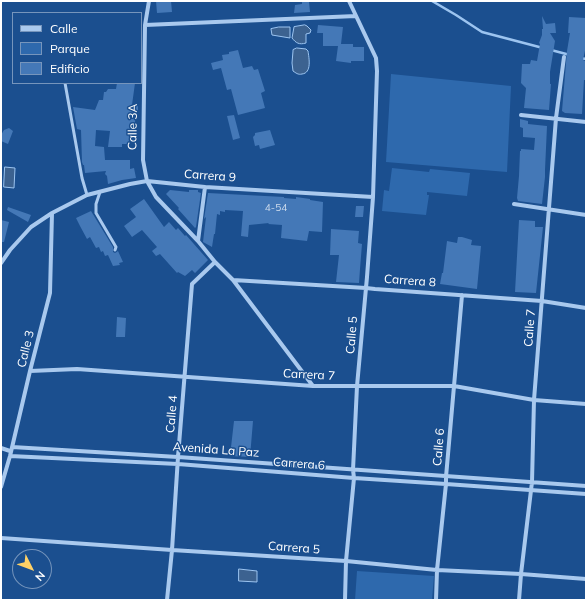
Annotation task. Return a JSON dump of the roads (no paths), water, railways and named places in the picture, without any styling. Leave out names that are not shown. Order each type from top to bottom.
[{"type":"street","name":"Calle 3A","points":[[146,181],[143,160],[145,25],[149,1]]},
{"type":"street","name":"Calle 5","points":[[344,600],[354,478],[353,470],[357,386],[373,197],[377,71],[376,58],[349,1]]},
{"type":"street","points":[[145,25],[356,16]]},
{"type":"street","name":"Calle 7","points":[[520,600],[521,574],[532,482],[534,400],[556,118],[564,57]]},
{"type":"street","points":[[521,115],[586,122]]},
{"type":"street","points":[[146,181],[156,197],[233,280],[313,386]]},
{"type":"street","name":"Carrera 9","points":[[1,263],[10,250],[31,227],[52,213],[87,195],[146,181],[205,187],[373,197]]},
{"type":"street","points":[[198,241],[205,187]]},
{"type":"street","points":[[514,204],[586,215]]},
{"type":"street","name":"Calle 3","points":[[1,487],[50,292],[52,213]]},
{"type":"street","name":"Calle 4","points":[[166,600],[172,550],[192,284],[215,262]]},
{"type":"street","name":"Carrera 8","points":[[233,280],[542,301],[586,308]]},
{"type":"street","name":"Calle 6","points":[[436,600],[437,570],[462,295]]},
{"type":"street","name":"Carrera 7","points":[[30,370],[76,369],[313,386],[454,386],[534,400],[586,404]]},
{"type":"street","name":"Carrera 6","points":[[1,448],[11,451],[354,478],[586,494]]},
{"type":"street","name":"Avenida La Paz","points":[[11,451],[178,457],[586,486]]},
{"type":"street","name":"Carrera 5","points":[[1,538],[346,561],[437,570],[586,579]]},
{"type":"lane","points":[[66,84],[82,178],[87,195]]},
{"type":"lane","points":[[100,192],[96,204],[96,213],[116,247],[115,250]]},
{"type":"waterway","points":[[432,1],[482,32],[543,48]]},
{"type":"waterway","points":[[551,50],[570,55]]},
{"type":"waterway","points":[[581,58],[586,59]]}]
